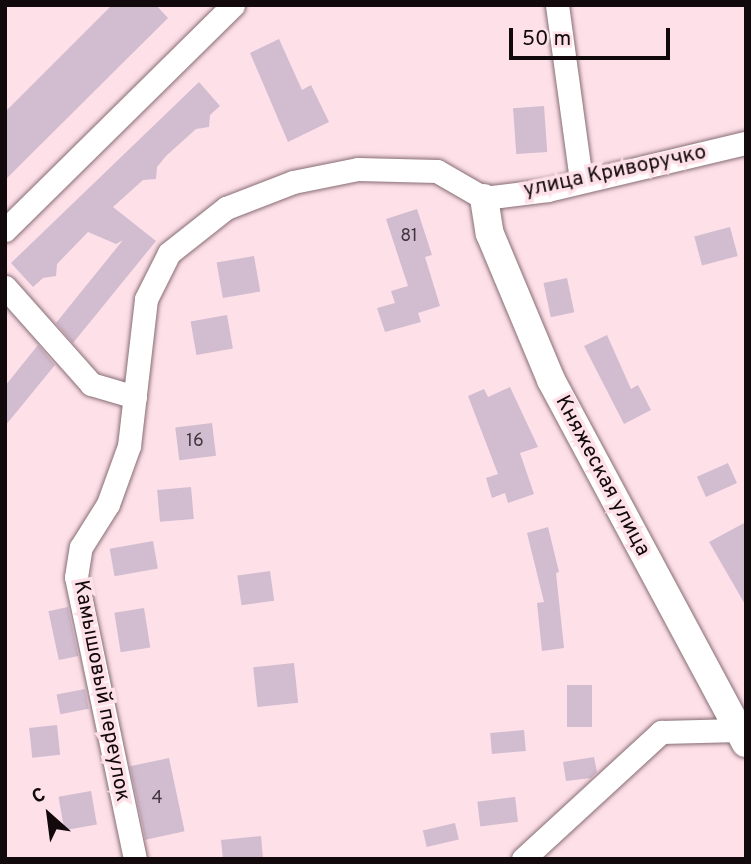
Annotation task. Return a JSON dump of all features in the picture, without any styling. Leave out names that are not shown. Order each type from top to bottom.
[{"type":"street","points":[[5,230],[233,5]]},
{"type":"street","points":[[557,5],[581,180]]},
{"type":"street","name":"улица Криворучко","points":[[484,198],[548,190],[581,180],[746,143]]},
{"type":"street","name":"Камышовый переулок","points":[[135,859],[76,577],[81,547],[108,504],[129,446],[146,299],[169,253],[226,208],[293,183],[358,169],[437,171],[484,198]]},
{"type":"street","name":"Княжеская улица","points":[[484,198],[490,234],[551,380],[742,737]]},
{"type":"street","points":[[5,288],[91,384],[135,397]]},
{"type":"street","points":[[523,859],[662,732],[742,737]]},
{"type":"building","points":[[112,5],[156,5],[168,18],[5,180],[5,112]]},
{"type":"building","points":[[279,39],[302,90],[311,85],[329,122],[288,142],[250,53]]},
{"type":"building","points":[[199,82],[220,106],[210,115],[209,127],[196,129],[157,167],[156,179],[143,180],[113,207],[156,241],[73,343],[56,323],[123,240],[116,244],[88,232],[57,264],[56,276],[43,278],[33,287],[11,263]]},
{"type":"building","points":[[544,106],[547,152],[516,154],[513,108]]},
{"type":"building","points":[[417,209],[432,255],[425,257],[440,306],[418,313],[421,322],[385,332],[377,308],[395,303],[391,291],[408,286],[386,219]]},
{"type":"building","points":[[730,227],[738,256],[702,266],[694,237]]},
{"type":"building","points":[[254,256],[260,291],[223,298],[217,263]]},
{"type":"building","points":[[567,278],[574,312],[551,317],[544,283]]},
{"type":"building","points":[[227,315],[233,348],[196,355],[191,321]]},
{"type":"building","points":[[607,335],[631,389],[638,385],[651,410],[624,424],[584,346]]},
{"type":"building","points":[[38,345],[55,365],[5,426],[5,386]]},
{"type":"building","points":[[510,387],[538,447],[520,453],[534,494],[508,503],[505,493],[492,498],[486,478],[498,474],[468,396],[484,389],[488,397]]},
{"type":"building","points":[[212,423],[216,456],[179,460],[175,428]]},
{"type":"building","points":[[728,463],[737,483],[706,497],[697,477]]},
{"type":"building","points":[[191,487],[194,519],[160,522],[157,490]]},
{"type":"building","points":[[746,522],[746,606],[709,542]]},
{"type":"building","points":[[548,527],[559,572],[556,573],[564,648],[542,651],[537,603],[544,602],[527,533]]},
{"type":"building","points":[[153,541],[158,569],[115,576],[110,549]]},
{"type":"building","points":[[270,571],[274,601],[241,605],[237,576]]},
{"type":"building","points":[[68,607],[78,656],[59,660],[48,611]]},
{"type":"building","points":[[144,608],[150,648],[121,652],[114,613]]},
{"type":"building","points":[[294,663],[298,703],[257,707],[253,667]]},
{"type":"building","points":[[567,685],[592,685],[592,727],[567,727]]},
{"type":"building","points":[[85,689],[89,709],[60,714],[57,695]]},
{"type":"building","points":[[57,725],[60,755],[32,758],[29,728]]},
{"type":"building","points":[[524,730],[526,751],[492,754],[490,733]]},
{"type":"building","points":[[594,757],[597,772],[591,778],[566,781],[563,762]]},
{"type":"building","points":[[169,758],[185,831],[145,840],[130,766]]},
{"type":"building","points":[[91,791],[97,824],[64,830],[59,797]]},
{"type":"building","points":[[515,797],[518,822],[480,826],[477,802]]},
{"type":"building","points":[[455,823],[459,840],[427,847],[423,830]]},
{"type":"building","points":[[261,836],[263,859],[223,859],[221,840]]}]
